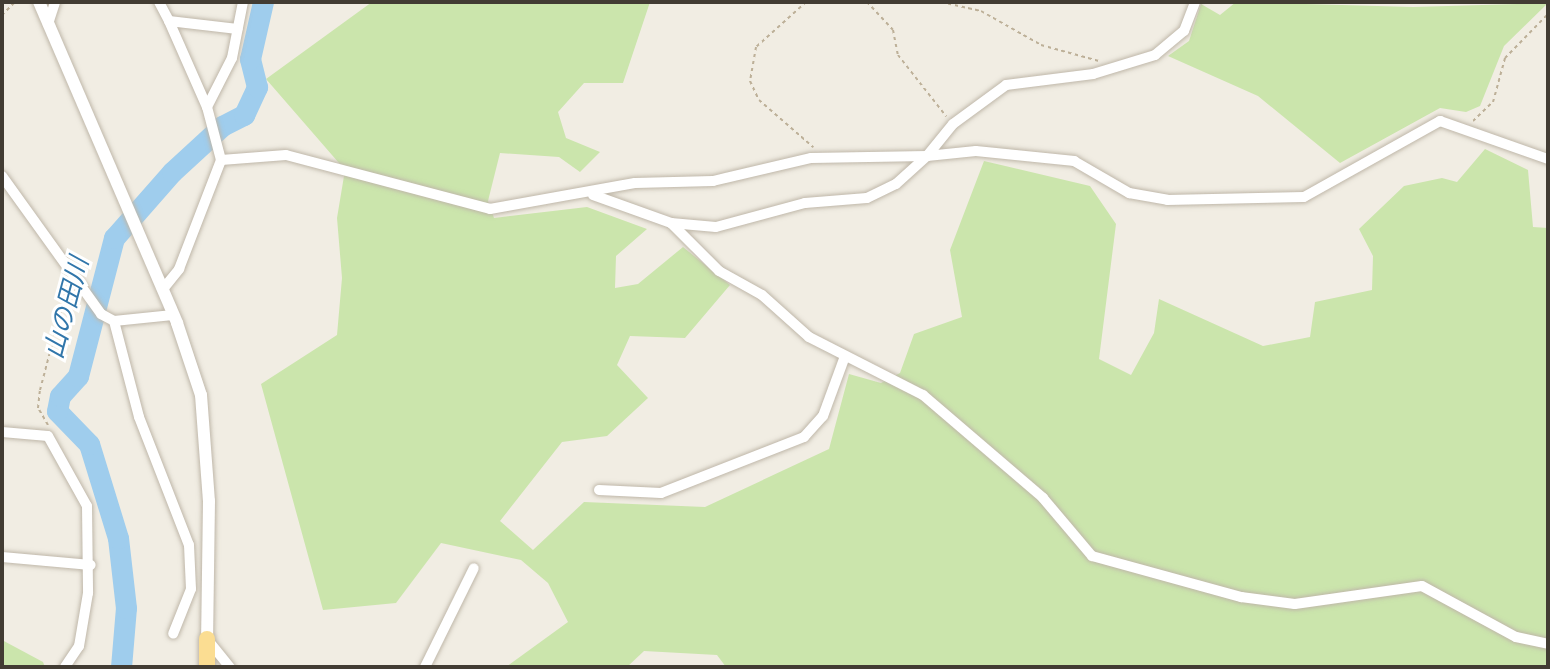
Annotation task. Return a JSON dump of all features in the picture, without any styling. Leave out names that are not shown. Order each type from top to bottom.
[{"type":"main road","points":[[207,639],[207,667]]},
{"type":"street","points":[[39,2],[163,289],[201,395],[207,447],[207,639],[230,667]]},
{"type":"street","points":[[48,24],[55,2]]},
{"type":"street","points":[[159,2],[207,107],[221,160],[179,269],[163,289]]},
{"type":"street","points":[[207,107],[238,29],[243,2]]},
{"type":"street","points":[[593,195],[671,223],[716,227],[804,202],[867,198],[896,184],[927,156],[952,126],[1019,80],[1112,67],[1169,46],[1195,2]]},
{"type":"street","points":[[169,21],[238,29]]},
{"type":"street","points":[[221,160],[286,155],[490,209],[593,195],[635,183],[702,182],[820,159],[1002,151],[1074,161],[1145,199],[1304,197],[1431,124],[1467,126],[1548,159]]},
{"type":"street","points":[[2,176],[101,314],[114,321],[173,315]]},
{"type":"street","points":[[671,223],[719,271],[762,295],[844,359],[932,401],[1043,498],[1092,556],[1241,597],[1295,604],[1422,586],[1516,636],[1548,644]]},
{"type":"street","points":[[114,321],[139,417],[189,545],[191,589],[173,634]]},
{"type":"street","points":[[599,491],[661,493],[804,437],[823,415],[844,359]]},
{"type":"street","points":[[2,432],[48,436],[86,506],[91,565],[79,646],[65,667]]},
{"type":"street","points":[[2,557],[91,565]]},
{"type":"street","points":[[425,667],[474,568]]},
{"type":"path","points":[[2,15],[15,2]]},
{"type":"path","points":[[806,2],[756,47],[750,81],[760,100],[820,159]]},
{"type":"path","points":[[867,2],[893,30],[898,55],[935,96],[952,126]]},
{"type":"path","points":[[941,2],[981,11],[1041,46],[1112,67]]},
{"type":"path","points":[[1467,126],[1493,102],[1505,58],[1548,14]]},
{"type":"path","points":[[48,436],[38,408],[40,390],[58,312],[75,278]]},
{"type":"green space","points":[[372,2],[650,2],[623,83],[584,83],[558,112],[566,138],[600,152],[580,172],[559,157],[500,153],[488,201],[494,218],[587,207],[647,229],[616,256],[615,288],[638,284],[683,247],[730,285],[685,338],[630,336],[617,365],[648,398],[607,436],[562,442],[500,521],[533,550],[584,502],[705,507],[829,449],[849,374],[881,383],[900,373],[914,334],[962,317],[950,250],[984,161],[1090,186],[1116,224],[1099,359],[1131,375],[1154,333],[1159,299],[1263,346],[1310,337],[1315,302],[1372,290],[1373,256],[1359,229],[1404,186],[1442,178],[1457,182],[1485,149],[1528,170],[1533,227],[1548,228],[1548,667],[726,667],[717,655],[644,651],[627,667],[506,667],[568,622],[548,583],[521,560],[441,543],[396,603],[323,610],[261,384],[337,335],[342,278],[337,218],[345,170],[266,79]]},
{"type":"green space","points":[[1236,2],[1413,7],[1548,3],[1504,46],[1480,106],[1466,112],[1440,108],[1340,163],[1258,96],[1168,56],[1189,41],[1201,4],[1220,15]]},
{"type":"green space","points":[[2,640],[43,662],[45,667],[2,667]]},
{"type":"waterway","name":"山の田川","points":[[121,667],[126,608],[118,538],[89,444],[57,411],[60,396],[78,376],[114,238],[172,172],[222,126],[244,115],[257,87],[250,59],[263,2]]}]
